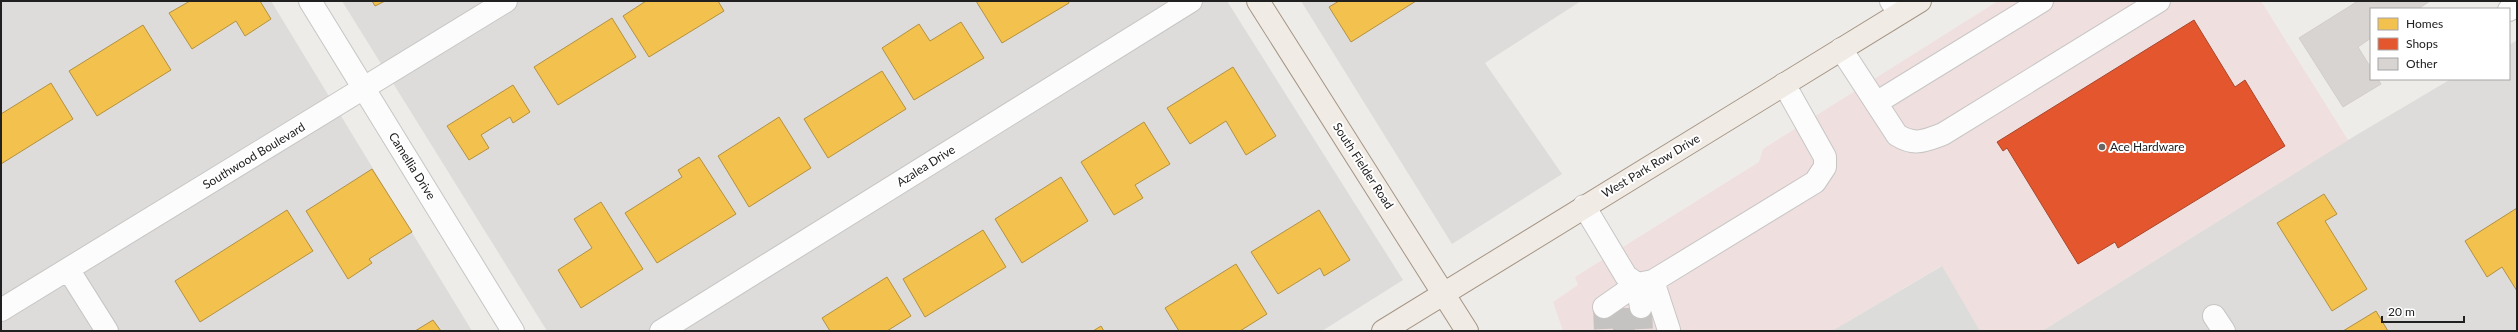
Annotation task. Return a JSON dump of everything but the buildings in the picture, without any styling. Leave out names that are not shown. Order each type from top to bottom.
[{"type":"main road","name":"South Fielder Road","points":[[1258,1],[1444,292],[1467,331]]},
{"type":"main road","name":"West Park Row Drive","points":[[1384,331],[1444,292],[1841,50],[1895,7],[1920,1]]},
{"type":"street","name":"Camellia Drive","points":[[310,1],[513,331]]},
{"type":"street","name":"Southwood Boulevard","points":[[1,310],[506,1]]},
{"type":"street","name":"Azalea Drive","points":[[661,331],[1191,1]]},
{"type":"street","points":[[1876,103],[2042,1]]},
{"type":"street","points":[[1841,50],[1897,135],[1908,142],[1929,139],[1942,134],[2159,1]]},
{"type":"street","points":[[2510,9],[2517,5],[2514,1]]},
{"type":"street","points":[[1645,283],[1623,307],[1645,283],[1815,182],[1826,167],[1825,157],[1784,84]]},
{"type":"street","points":[[1584,206],[1626,276],[1645,283],[1669,330]]},
{"type":"street","points":[[68,269],[107,331]]},
{"type":"shaded area","points":[[1,1],[271,1],[472,331],[1,331]]},
{"type":"shaded area","points":[[342,1],[1227,1],[1403,280],[1322,331],[547,331]]},
{"type":"shaded area","points":[[1301,1],[1581,1],[1485,63],[1562,174],[1452,244]]},
{"type":"shaded area","points":[[1998,1],[2261,1],[2348,140],[2042,331],[1980,331],[1941,266],[1832,331],[1563,331],[1553,302],[1578,285],[1575,277],[1759,162],[1763,149]]},
{"type":"shaded area","points":[[2517,40],[2517,331],[2042,331],[2348,140],[2449,80],[2510,80],[2510,44]]},
{"type":"shaded area","points":[[1942,266],[1980,331],[1832,331]]},
{"type":"tunnel","points":[[1604,307],[1605,331]]},
{"type":"tunnel","points":[[1641,307],[1642,331]]},
{"type":"tunnel","points":[[1624,308],[1624,331]]},
{"type":"place","name":"Ace Hardware","points":[[2102,147]]}]
